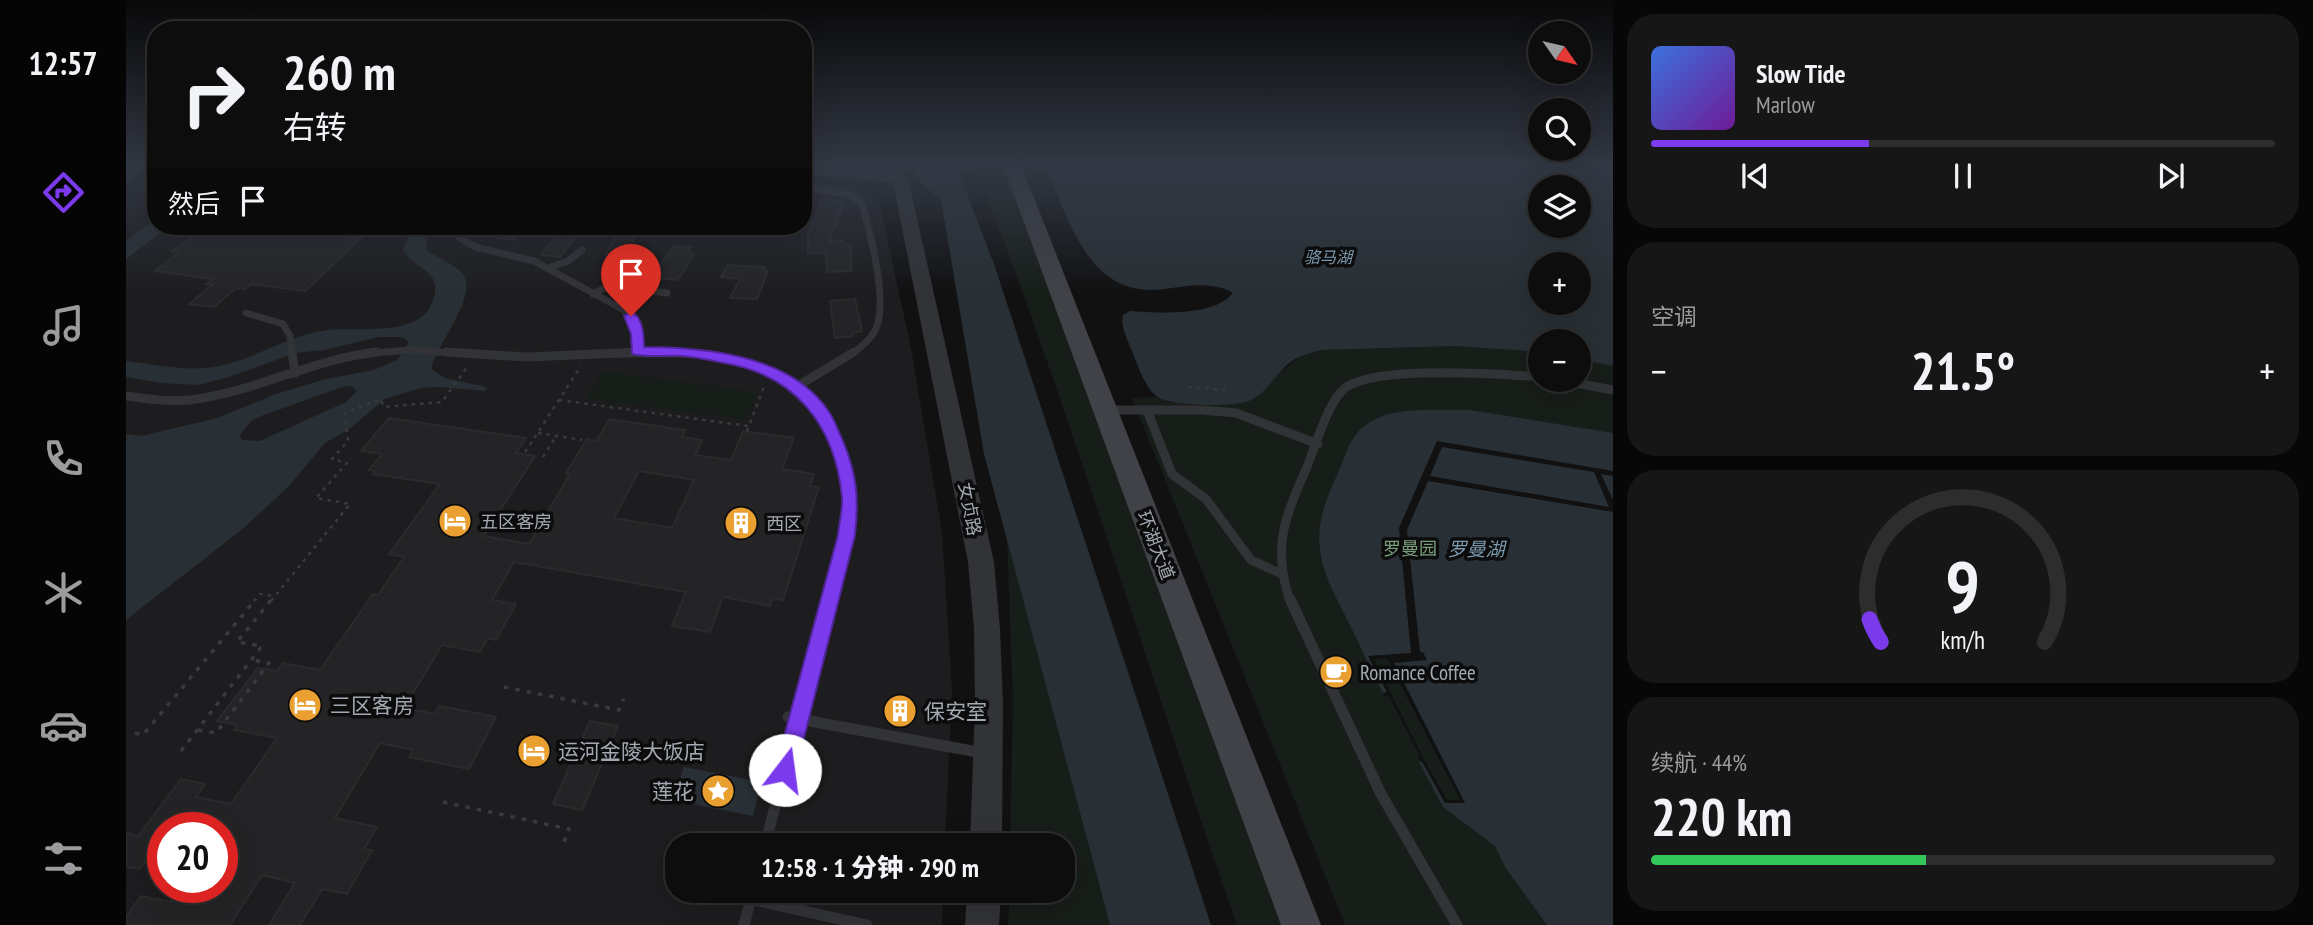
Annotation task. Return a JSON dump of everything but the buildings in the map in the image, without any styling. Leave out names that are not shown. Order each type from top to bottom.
[{"type":"main road","name":"环湖大道","points":[[1028,208],[1301,925]]},
{"type":"street","name":"女贞路","points":[[907,208],[981,562],[987,629],[986,833]]},
{"type":"street","points":[[982,925],[983,903]]},
{"type":"lane","points":[[796,387],[863,345],[877,327],[881,309],[871,235],[863,208]]},
{"type":"lane","points":[[459,235],[468,244],[534,261],[631,316],[638,334],[637,351]]},
{"type":"lane","points":[[548,268],[568,261],[582,250]]},
{"type":"lane","points":[[593,294],[608,286],[667,293]]},
{"type":"lane","points":[[246,313],[277,320],[283,324],[290,336],[296,373]]},
{"type":"lane","points":[[126,396],[161,402],[192,400],[359,355],[394,351],[452,351],[517,357],[637,351],[703,354],[745,362],[796,387],[824,414],[841,456],[851,499],[846,535],[793,718],[768,833]]},
{"type":"lane","points":[[1457,925],[1390,811],[1308,643],[1284,575],[1280,554],[1289,511],[1339,395],[1352,383],[1389,376],[1528,376]]},
{"type":"lane","points":[[1591,386],[1613,390]]},
{"type":"lane","points":[[1105,410],[1236,414],[1318,444]]},
{"type":"lane","points":[[1147,410],[1172,474],[1206,499],[1251,560],[1284,575]]},
{"type":"lane","points":[[793,718],[988,754]]},
{"type":"lane","points":[[744,925],[750,903]]},
{"type":"lane","points":[[783,903],[867,925]]},
{"type":"path","points":[[526,452],[589,355]]},
{"type":"path","points":[[181,751],[261,646],[237,642],[350,504],[316,498],[347,463],[332,459],[348,441],[345,413],[380,400],[384,407],[442,402],[467,366]]},
{"type":"path","points":[[559,400],[748,429],[770,372]]},
{"type":"path","points":[[1188,387],[1228,390]]},
{"type":"path","points":[[1209,389],[1212,397]]},
{"type":"path","points":[[538,433],[582,440]]},
{"type":"path","points":[[544,457],[556,436]]},
{"type":"path","points":[[135,733],[142,735],[260,594],[275,596]]},
{"type":"path","points":[[198,730],[216,733],[269,663],[251,660]]},
{"type":"path","points":[[504,687],[620,710],[624,699]]},
{"type":"path","points":[[443,802],[569,828],[563,844]]},
{"type":"shaded area","name":"运河金陵大饭店","points":[[126,208],[147,208],[147,235],[812,235],[812,208],[881,208],[911,348],[942,532],[952,690],[946,833],[665,833],[665,903],[943,903],[942,925],[126,925]]},
{"type":"green space","points":[[991,208],[1021,208],[1286,925],[1237,925],[1077,449]]},
{"type":"green space","name":"罗曼园","points":[[1456,346],[1528,351],[1528,392],[1591,392],[1591,361],[1613,366],[1613,925],[1345,925],[1132,398],[1158,397],[1170,402],[1276,376],[1301,355],[1322,350]]},
{"type":"green space","points":[[603,371],[758,392],[747,420],[586,399]]},
{"type":"green space","points":[[1007,539],[1110,925],[1008,925],[1009,903],[1075,903],[1075,833],[1010,833],[1013,702]]},
{"type":"water","points":[[942,208],[973,208],[995,267],[1211,925],[1110,925],[984,454]]},
{"type":"water","name":"骆马湖","points":[[1063,208],[1528,208],[1528,238],[1591,238],[1591,208],[1613,208],[1613,366],[1591,361],[1591,329],[1528,329],[1528,351],[1456,346],[1322,350],[1292,361],[1260,394],[1249,401],[1203,405],[1176,403],[1158,397],[1149,388],[1125,333],[1123,315],[1130,311],[1169,313],[1199,310],[1224,301],[1233,293],[1209,286],[1139,289],[1117,282],[1100,269],[1085,251]]},
{"type":"water","points":[[147,226],[147,235],[158,235],[126,259],[126,241]]},
{"type":"water","points":[[409,235],[428,235],[427,251],[452,265],[464,276],[467,285],[461,309],[431,369],[445,378],[487,388],[485,391],[421,388],[385,399],[349,429],[325,443],[289,486],[245,527],[126,620],[126,434],[142,436],[217,418],[276,394],[326,379],[374,370],[397,360],[409,342],[403,337],[379,337],[324,350],[295,353],[229,377],[198,385],[126,377],[126,361],[175,367],[220,366],[311,333],[384,328],[413,322],[424,315],[431,305],[435,285],[428,272],[403,250]],"holes":[[[345,386],[351,386],[357,391],[346,402],[260,441],[242,440],[240,435],[251,421],[261,416]]]},
{"type":"water","name":"罗曼湖","points":[[1410,410],[1470,410],[1613,433],[1613,925],[1547,925],[1505,867],[1495,846],[1443,807],[1419,762],[1422,762],[1445,803],[1465,803],[1389,655],[1369,656],[1387,692],[1383,693],[1323,566],[1319,534],[1322,516],[1346,453],[1358,432],[1381,416]]},
{"type":"water","points":[[684,767],[762,782],[753,816],[672,800]]},
{"type":"pier","points":[[1437,441],[1613,471],[1613,476],[1601,474],[1613,500],[1613,512],[1428,481],[1407,530],[1420,652],[1423,652],[1427,660],[1394,663],[1465,803],[1445,803],[1423,762],[1417,757],[1420,756],[1389,696],[1384,696],[1383,693],[1387,692],[1368,656],[1411,653],[1399,528]],"holes":[[[1442,447],[1594,472],[1609,507],[1430,476]],[[1387,658],[1390,664],[1460,800],[1447,800],[1423,758],[1374,659]]]},
{"type":"place","name":"五区客房","points":[[455,521]]},
{"type":"place","name":"西区","points":[[741,523]]},
{"type":"place","name":"Romance Coffee","points":[[1336,672]]},
{"type":"place","name":"三区客房","points":[[305,705]]},
{"type":"place","name":"保安室","points":[[900,711]]},
{"type":"place","name":"运河金陵大饭店","points":[[534,751]]},
{"type":"place","name":"莲花","points":[[718,791]]},
{"type":"route","points":[[631,316],[638,334],[637,351],[682,352],[730,359],[745,362],[784,379],[806,394],[824,414],[841,456],[851,499],[846,535],[785,770]]}]
